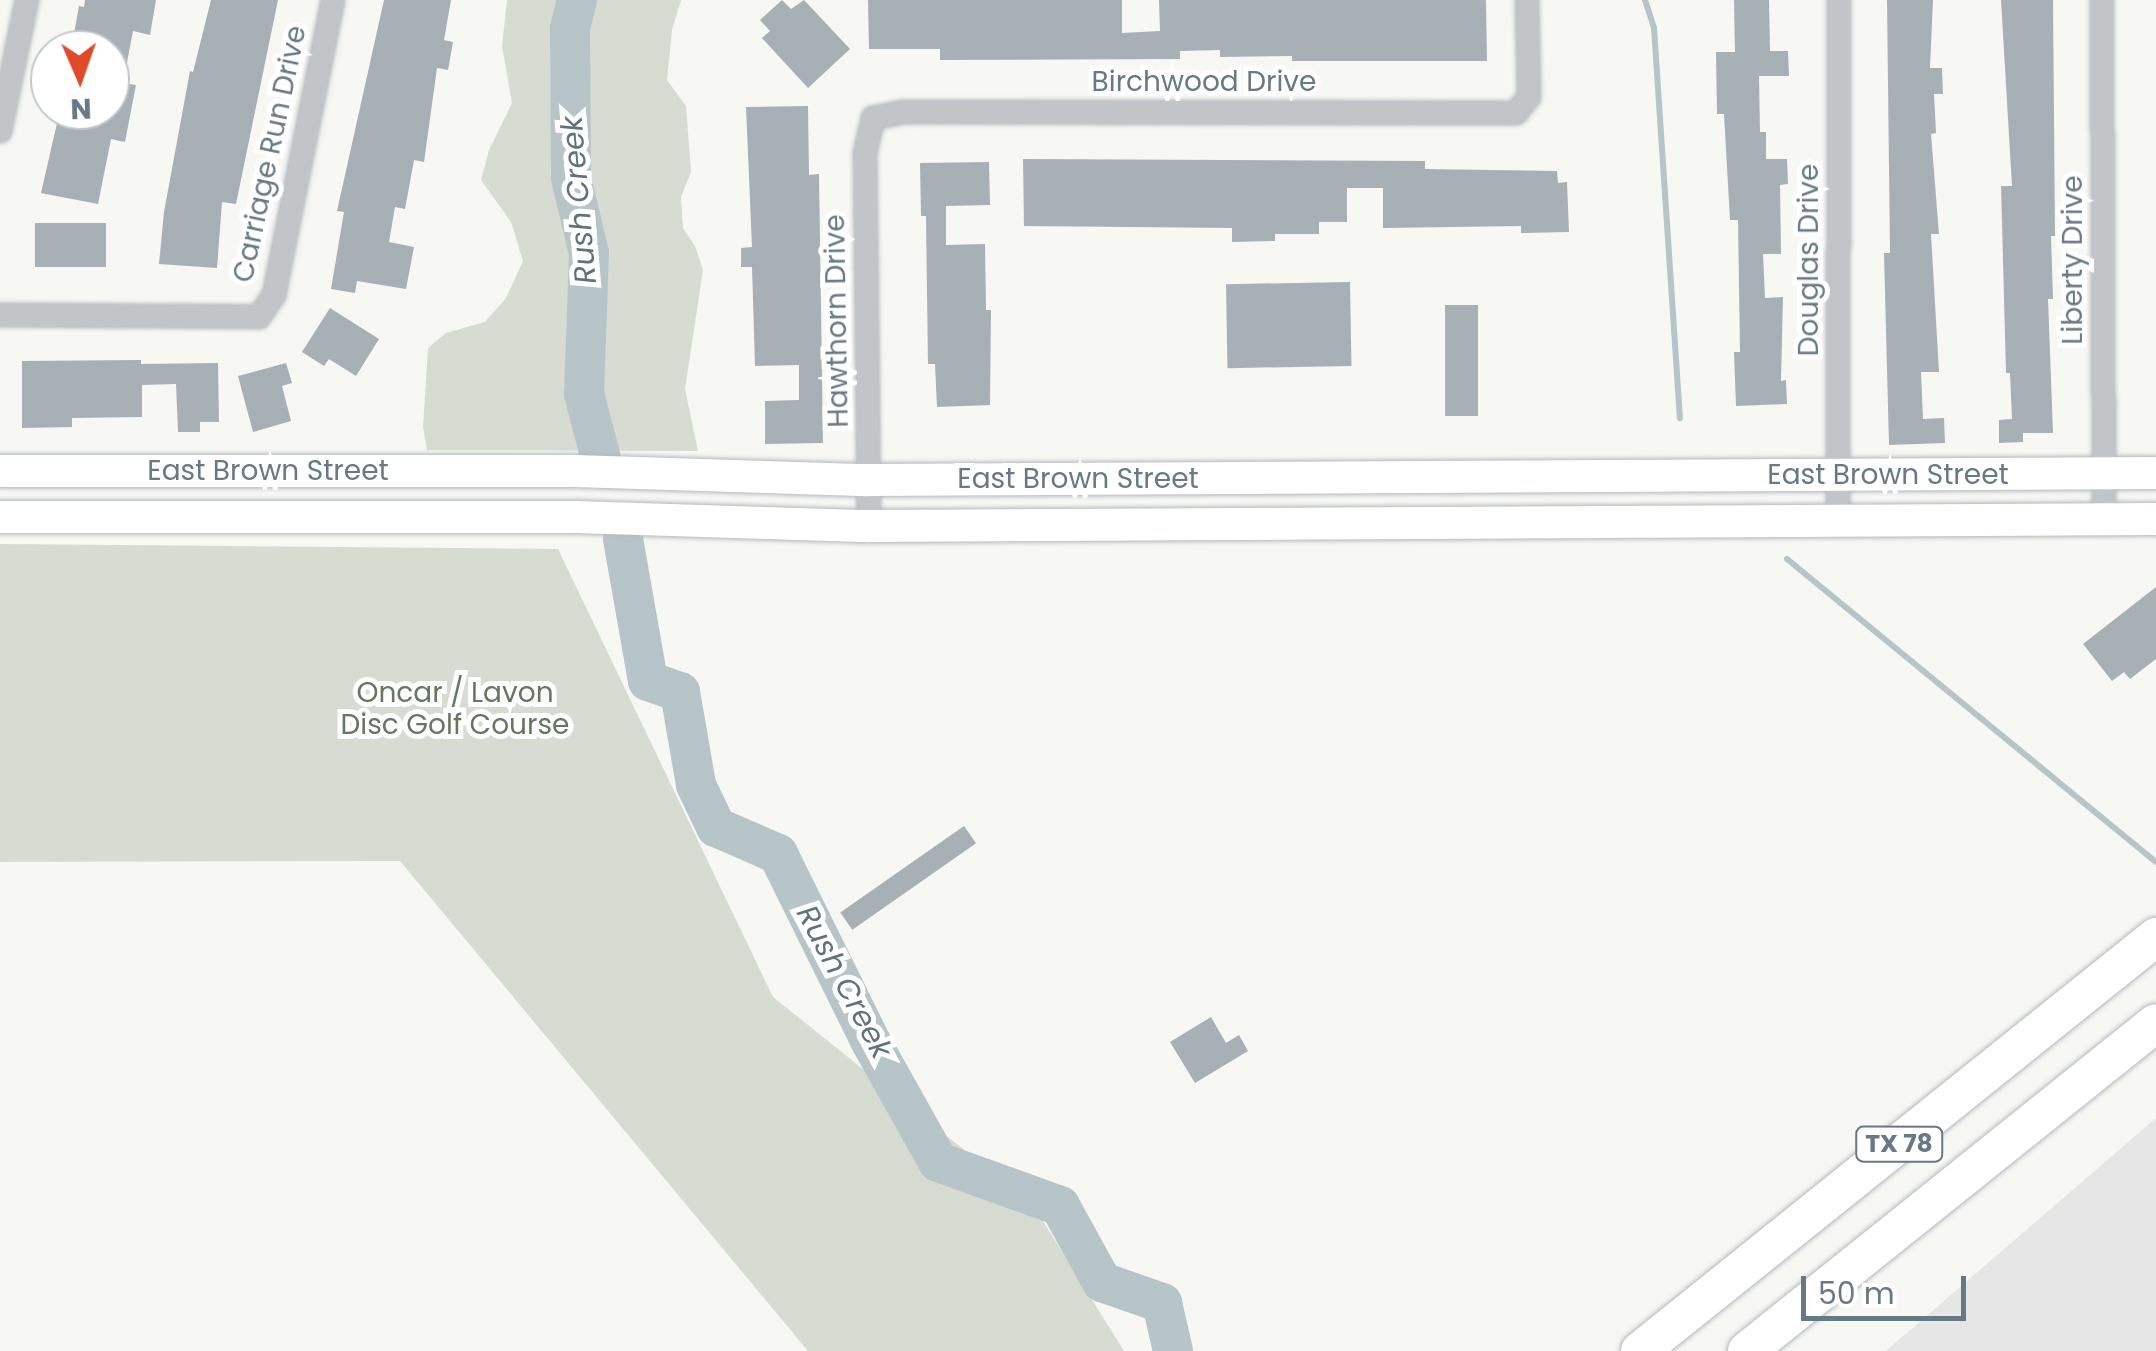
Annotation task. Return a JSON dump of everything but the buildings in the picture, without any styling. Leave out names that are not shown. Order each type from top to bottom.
[{"type":"main road","name":"East Brown Street","points":[[0,471],[575,471],[868,480],[2156,473]]},
{"type":"main road","points":[[1196,479],[1197,525]]},
{"type":"main road","name":"East Brown Street","points":[[0,517],[575,517],[869,526],[2156,519]]},
{"type":"main road","name":"TX 78","points":[[1640,1351],[2156,937]]},
{"type":"main road","name":"TX 78","points":[[1747,1351],[2156,1024]]},
{"type":"street","points":[[0,131],[27,0]]},
{"type":"street","name":"Carriage Run Drive","points":[[0,315],[259,317],[274,296],[334,0]]},
{"type":"street","name":"Birchwood Drive","points":[[873,118],[904,112],[1516,113],[1529,97],[1528,0]]},
{"type":"street","name":"Douglas Drive","points":[[1838,520],[1839,0]]},
{"type":"street","name":"Liberty Drive","points":[[2102,0],[2104,519]]},
{"type":"street","name":"Hawthorn Drive","points":[[869,526],[865,153],[873,118]]},
{"type":"shaded area","points":[[2156,1118],[2156,1351],[1886,1351]]},
{"type":"green space","points":[[507,0],[681,0],[672,30],[667,80],[686,106],[691,172],[681,197],[683,228],[695,246],[703,270],[685,389],[698,451],[427,450],[423,427],[428,348],[446,333],[485,322],[506,298],[523,261],[511,222],[481,180],[489,150],[512,103],[502,46]]},
{"type":"green space","name":"Oncar / Lavon Disc Golf Course","points":[[0,544],[558,549],[773,997],[1033,1205],[1124,1351],[808,1351],[400,861],[0,862]]},
{"type":"waterway","name":"Rush Creek","points":[[577,0],[570,29],[571,178],[589,253],[584,394],[601,459]]},
{"type":"waterway","points":[[1645,0],[1654,28],[1680,418]]},
{"type":"waterway","name":"Rush Creek","points":[[623,539],[648,681],[680,692],[696,785],[716,827],[778,854],[871,1042],[938,1162],[1060,1206],[1102,1282],[1162,1303],[1173,1351]]},
{"type":"waterway","points":[[1787,559],[2156,862]]}]
